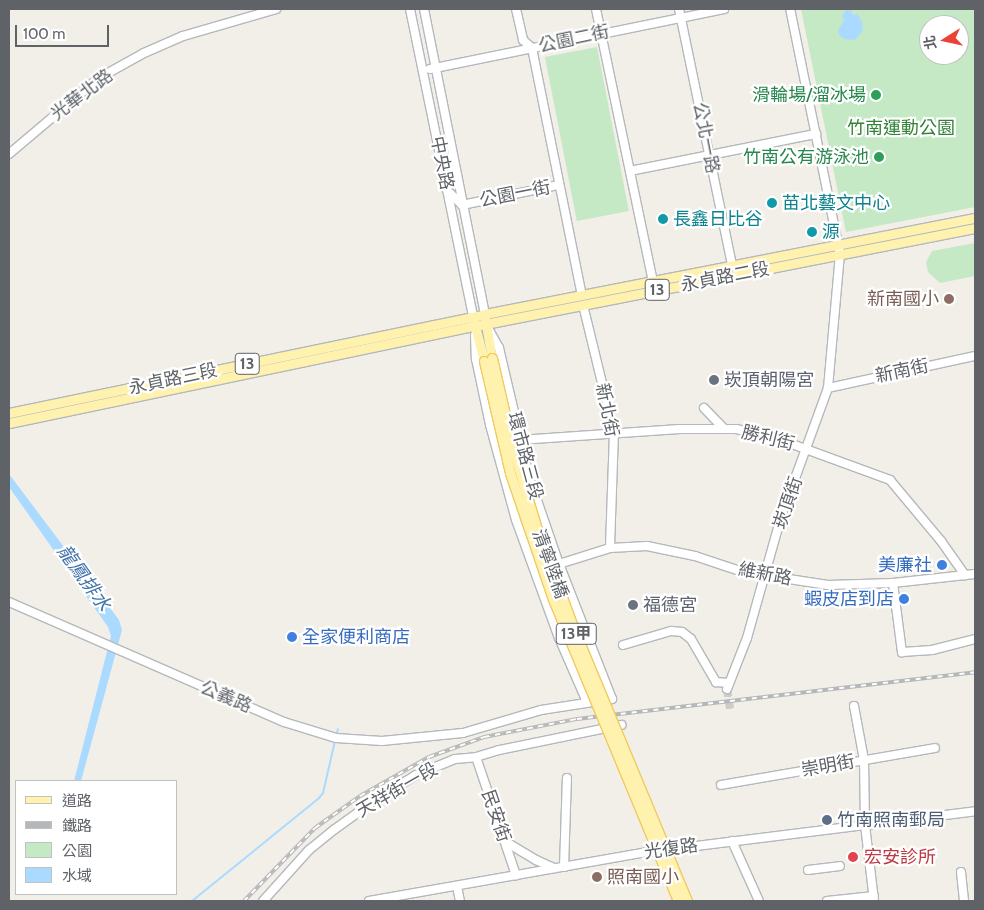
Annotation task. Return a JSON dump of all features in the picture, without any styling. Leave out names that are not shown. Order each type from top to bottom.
[{"type":"main road","name":"永貞路二段","points":[[485,319],[839,249],[975,218]]},
{"type":"main road","name":"永貞路二段","points":[[582,300],[653,281],[692,278],[732,266],[975,228]]},
{"type":"main road","name":"永貞路三段","points":[[9,413],[485,319]]},
{"type":"main road","name":"13甲","points":[[485,319],[488,360]]},
{"type":"main road","name":"永貞路三段","points":[[9,423],[474,321]]},
{"type":"main road","name":"13甲","points":[[474,321],[488,360]]},
{"type":"main road","name":"清寧陸橋","points":[[488,360],[510,473],[553,599],[678,901]]},
{"type":"main road","name":"清寧陸橋","points":[[488,360],[537,529],[573,626],[687,901]]},
{"type":"street","name":"光華北路","points":[[9,153],[100,78],[144,53],[246,12],[276,9]]},
{"type":"street","name":"中央路","points":[[410,9],[474,321]]},
{"type":"street","name":"中央路","points":[[424,9],[485,319]]},
{"type":"street","name":"新北街","points":[[516,9],[523,40],[532,48],[582,300],[614,432],[610,548]]},
{"type":"street","points":[[596,9],[653,281]]},
{"type":"street","name":"公北一路","points":[[679,9],[732,266]]},
{"type":"street","name":"公園二街","points":[[424,70],[724,9]]},
{"type":"street","name":"崁頂街","points":[[622,645],[671,631],[682,632],[691,639],[716,682],[728,686],[747,638],[781,517],[828,388],[839,249],[790,9]]},
{"type":"street","points":[[630,171],[816,134]]},
{"type":"street","name":"公園一街","points":[[447,190],[462,205],[560,185]]},
{"type":"street","name":"環市路三段","points":[[474,321],[476,359],[490,424],[525,546],[559,638],[587,702],[612,699],[549,537],[520,440],[499,348],[485,319]]},
{"type":"street","name":"新南街","points":[[828,388],[975,356]]},
{"type":"street","points":[[704,408],[723,428]]},
{"type":"street","name":"勝利街","points":[[520,440],[614,432],[723,428],[770,436],[890,480],[941,541],[965,575]]},
{"type":"street","points":[[525,546],[549,537]]},
{"type":"street","name":"維新路","points":[[559,564],[610,548],[647,546],[667,549],[743,572],[828,585],[893,583],[975,574]]},
{"type":"street","points":[[893,583],[902,652],[932,650],[975,639]]},
{"type":"street","name":"公義路","points":[[9,602],[284,722],[329,736],[382,741],[473,730],[533,712],[587,702]]},
{"type":"street","points":[[827,901],[874,899],[865,824],[864,760],[854,706]]},
{"type":"street","name":"天祥街一段","points":[[263,901],[309,850],[374,800],[416,775],[455,759],[476,757],[499,750],[621,725]]},
{"type":"street","name":"崇明街","points":[[721,785],[935,748]]},
{"type":"street","name":"民安街","points":[[476,757],[516,875]]},
{"type":"street","points":[[564,866],[567,778]]},
{"type":"street","name":"光復路","points":[[369,901],[648,852],[975,811]]},
{"type":"street","points":[[732,841],[759,901]]},
{"type":"street","points":[[506,842],[536,860],[554,868]]},
{"type":"street","points":[[808,870],[840,866]]},
{"type":"street","points":[[961,872],[964,901]]},
{"type":"street","points":[[457,886],[460,901]]},
{"type":"green space","name":"竹南運動公園","points":[[801,9],[975,9],[975,207],[846,232]]},
{"type":"green space","points":[[597,47],[629,211],[577,221],[545,57]]},
{"type":"green space","points":[[975,243],[975,276],[940,283],[928,272],[926,262],[932,251]]},
{"type":"water","points":[[847,9],[850,9],[853,15],[858,14],[863,25],[862,32],[855,40],[844,39],[838,31],[844,20],[842,15]]},
{"type":"water","name":"龍鳳排水","points":[[9,474],[119,620],[122,630],[81,780],[74,780],[111,636],[108,627],[9,487]]},
{"type":"waterway","points":[[336,737],[338,729]]},
{"type":"waterway","points":[[192,901],[319,798],[323,793],[335,741]]},
{"type":"tunnel","points":[[727,689],[730,709]]},
{"type":"railway","points":[[244,901],[315,828],[360,796],[429,757],[484,737],[577,719],[975,672]]},
{"type":"place","name":"滑輪場/溜冰場","points":[[876,95]]},
{"type":"place","name":"竹南公有游泳池","points":[[879,157]]},
{"type":"place","name":"苗北藝文中心","points":[[772,203]]},
{"type":"place","name":"長鑫日比谷","points":[[663,219]]},
{"type":"place","name":"源","points":[[812,232]]},
{"type":"place","name":"新南國小","points":[[949,299]]},
{"type":"place","name":"崁頂朝陽宮","points":[[714,380]]},
{"type":"place","name":"美廉社","points":[[942,565]]},
{"type":"place","name":"蝦皮店到店","points":[[904,599]]},
{"type":"place","name":"福德宮","points":[[633,605]]},
{"type":"place","name":"全家便利商店","points":[[292,637]]},
{"type":"place","name":"竹南照南郵局","points":[[827,820]]},
{"type":"place","name":"宏安診所","points":[[853,857]]},
{"type":"place","name":"照南國小","points":[[597,877]]}]
